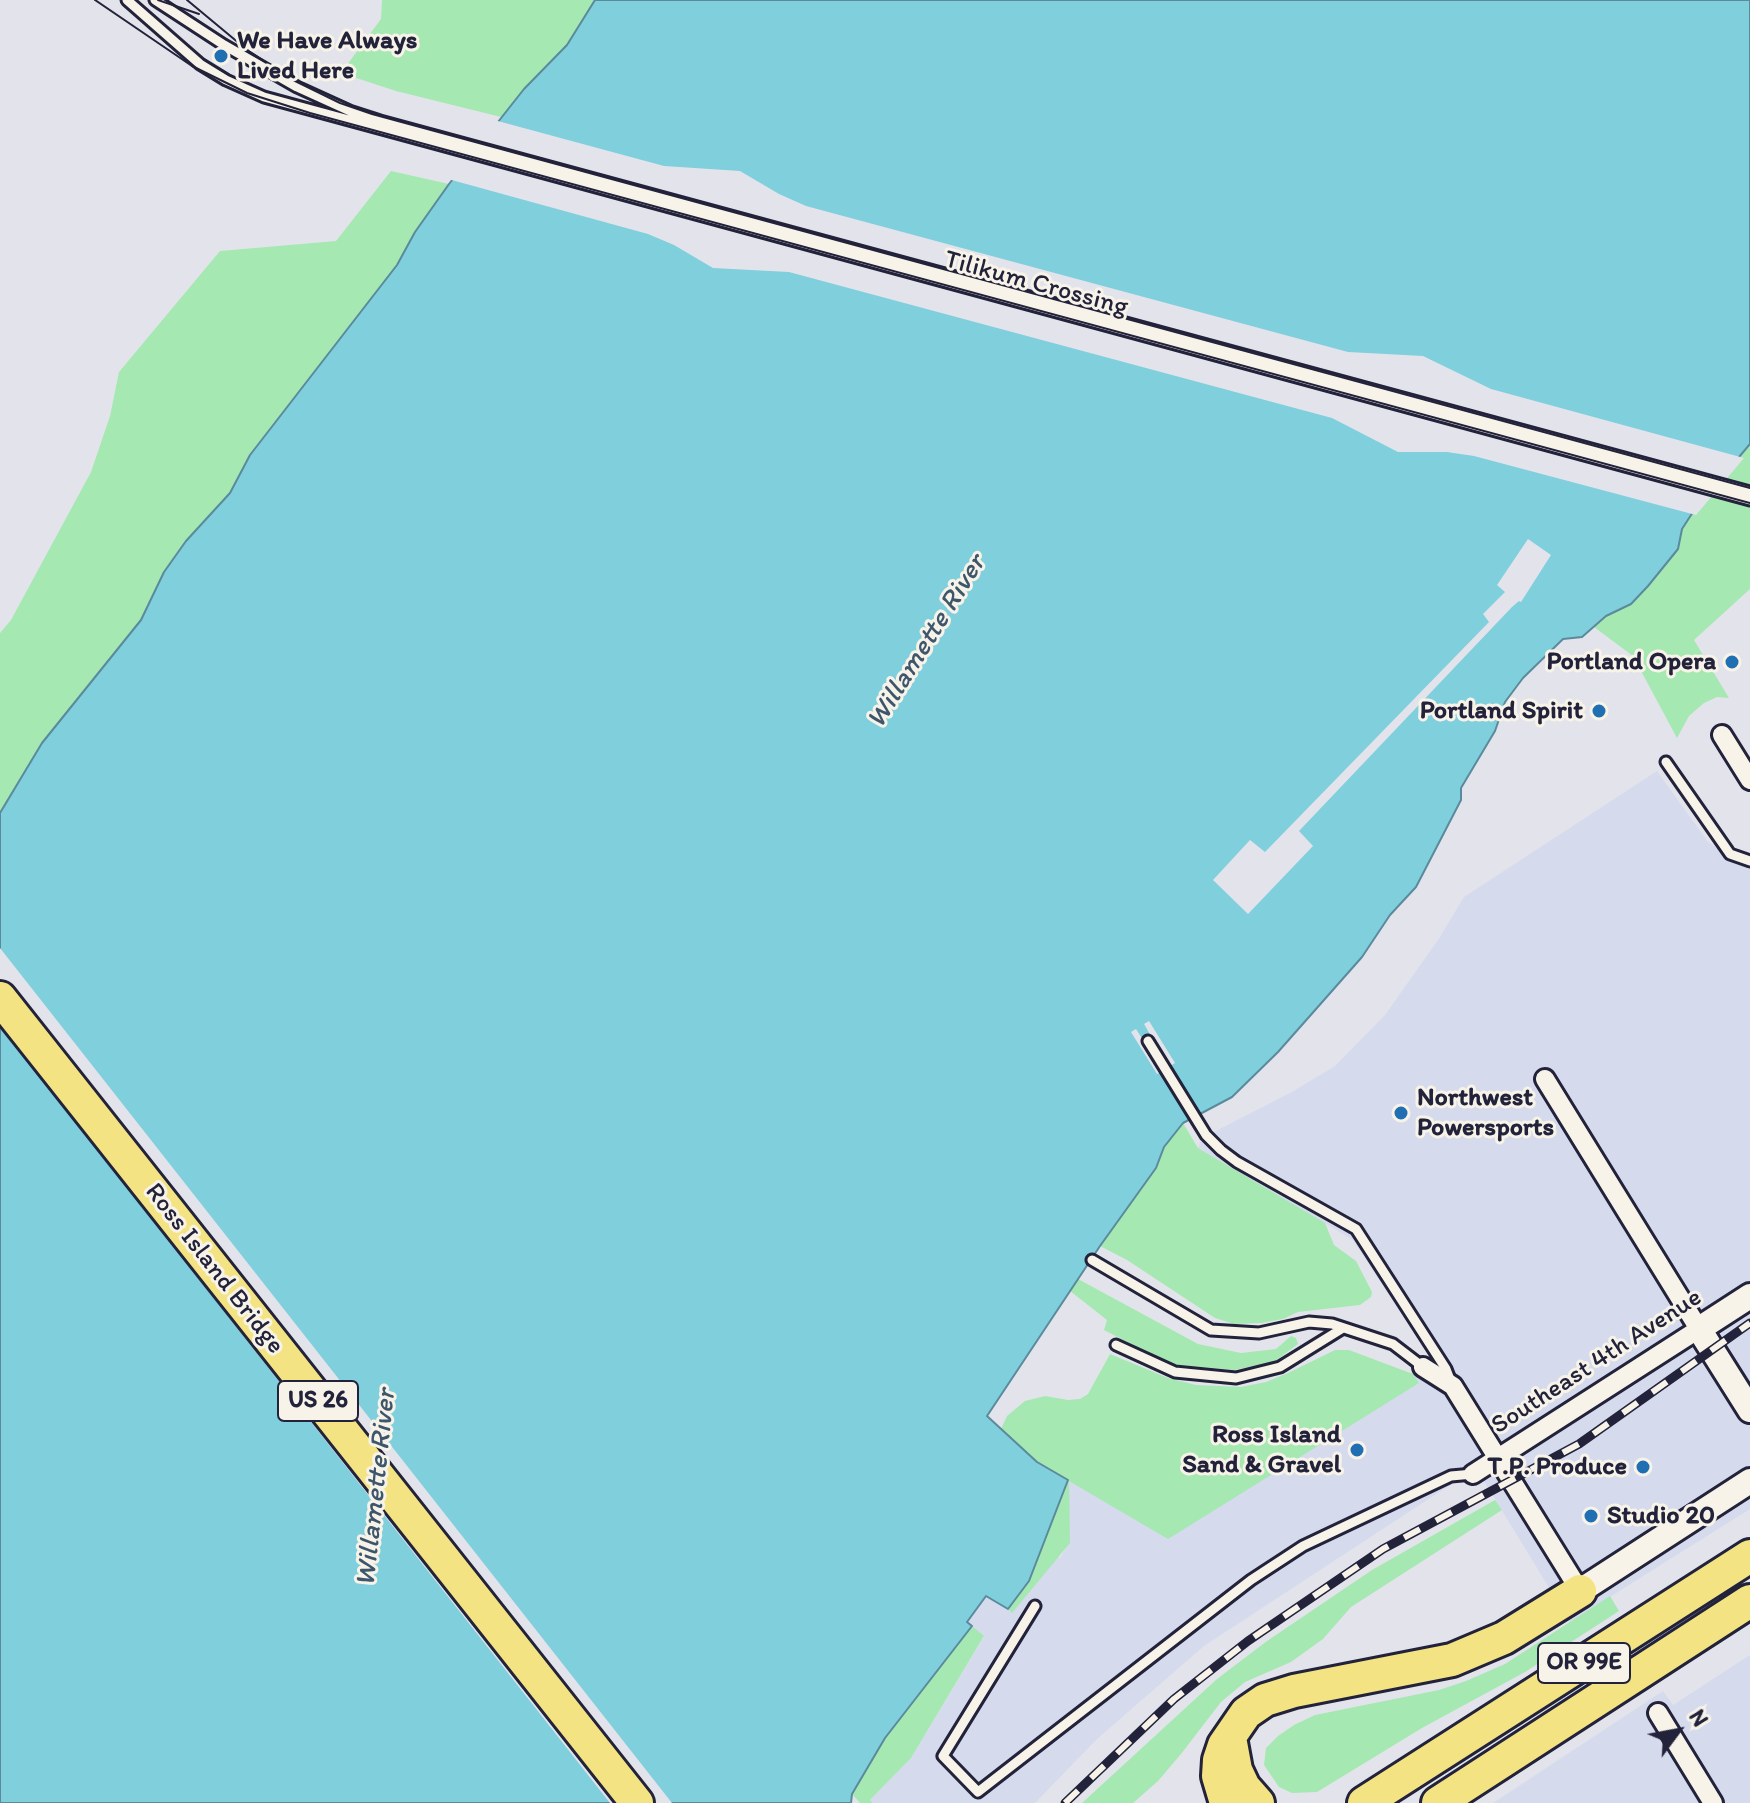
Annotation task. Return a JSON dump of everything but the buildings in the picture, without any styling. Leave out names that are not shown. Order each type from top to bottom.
[{"type":"highway","name":"Ross Island Bridge","points":[[0,998],[637,1803]]},
{"type":"highway","name":"OR 99E","points":[[1364,1803],[1750,1556]]},
{"type":"highway","points":[[1226,1803],[1218,1776],[1219,1760],[1231,1732],[1246,1713],[1265,1700],[1424,1667],[1477,1651],[1580,1591]]},
{"type":"highway","name":"OR 99E","points":[[1438,1803],[1750,1601]]},
{"type":"highway","points":[[1231,1732],[1231,1753],[1236,1770],[1244,1787],[1258,1803]]},
{"type":"highway","points":[[1348,1803],[1401,1778]]},
{"type":"street","points":[[1722,735],[1750,780]]},
{"type":"street","points":[[1545,1079],[1750,1410]]},
{"type":"street","name":"Southeast 4th Avenue","points":[[1473,1474],[1750,1296]]},
{"type":"street","points":[[1423,1367],[1453,1386],[1580,1591],[1750,1481]]},
{"type":"street","points":[[1658,1713],[1713,1803]]},
{"type":"lane","name":"Tilikum Crossing","points":[[127,0],[184,51],[226,80],[264,97],[1750,500]]},
{"type":"lane","name":"Tilikum Crossing","points":[[155,0],[235,52],[317,97],[380,121],[1750,492]]},
{"type":"lane","points":[[1666,762],[1730,854],[1750,861]]},
{"type":"lane","points":[[1148,1041],[1206,1135],[1221,1150],[1356,1229],[1446,1369],[1453,1386]]},
{"type":"lane","points":[[1092,1260],[1211,1330],[1259,1333],[1309,1322],[1332,1324],[1393,1344],[1423,1367]]},
{"type":"lane","points":[[1116,1345],[1175,1372],[1236,1378],[1280,1367],[1343,1328]]},
{"type":"lane","points":[[1035,1606],[943,1756],[978,1792],[1251,1580],[1303,1546],[1451,1476],[1473,1474]]},
{"type":"shaded area","points":[[1657,771],[1708,842],[1750,867],[1750,1509],[1570,1622],[1476,1468],[1204,1646],[1097,1739],[1035,1803],[873,1803],[870,1800],[911,1758],[984,1637],[967,1622],[1029,1535],[1060,1558],[1069,1543],[1068,1480],[1419,1384],[1413,1374],[1432,1361],[1353,1240],[1198,1148],[1202,1138],[1335,1066],[1385,1015],[1464,897]]},
{"type":"shaded area","points":[[1750,1655],[1750,1803],[1493,1803],[1663,1691],[1673,1705]]},
{"type":"green space","points":[[382,0],[595,0],[567,45],[501,117],[396,91],[341,73],[381,19]]},
{"type":"green space","points":[[391,171],[449,184],[415,232],[397,265],[250,454],[230,493],[186,541],[164,572],[141,620],[42,743],[0,813],[0,633],[11,620],[91,472],[110,416],[119,372],[220,251],[336,241]]},
{"type":"green space","points":[[1750,444],[1750,589],[1694,640],[1729,698],[1717,697],[1704,703],[1689,716],[1677,738],[1633,656],[1594,627],[1606,616],[1631,604],[1677,549],[1682,529],[1693,512]]},
{"type":"green space","points":[[1183,1123],[1198,1148],[1325,1223],[1334,1245],[1356,1261],[1372,1292],[1371,1297],[1360,1305],[1298,1312],[1283,1319],[1261,1323],[1234,1324],[1215,1318],[1127,1260],[1100,1246],[1156,1168],[1164,1147]]},
{"type":"green space","points":[[1078,1279],[1198,1344],[1241,1353],[1276,1349],[1291,1336],[1296,1338],[1298,1344],[1274,1362],[1234,1370],[1170,1364],[1104,1330],[1107,1320],[1070,1291]]},
{"type":"green space","points":[[1335,1350],[1349,1350],[1413,1374],[1419,1383],[1168,1539],[1069,1481],[1070,1543],[1012,1613],[1008,1609],[1029,1581],[1068,1480],[1037,1462],[1001,1429],[1007,1416],[1025,1401],[1045,1396],[1080,1399],[1088,1394],[1110,1354],[1168,1378],[1196,1385],[1241,1387],[1266,1382]]},
{"type":"green space","points":[[1495,1500],[1502,1510],[1351,1607],[1323,1639],[1291,1662],[1245,1682],[1221,1702],[1158,1781],[1133,1803],[1082,1803],[1217,1679],[1267,1641],[1372,1570]]},
{"type":"green space","points":[[1610,1596],[1619,1611],[1525,1672],[1422,1728],[1317,1792],[1292,1793],[1279,1787],[1264,1765],[1266,1748],[1294,1725],[1315,1715],[1439,1690],[1466,1681],[1505,1664]]},
{"type":"green space","points":[[972,1626],[984,1636],[911,1758],[870,1800],[873,1803],[860,1803],[852,1794],[885,1738]]},
{"type":"water","name":"Willamette River","points":[[595,0],[1750,0],[1750,444],[1693,512],[1682,529],[1678,549],[1631,604],[1606,616],[1582,637],[1563,639],[1523,678],[1505,702],[1495,731],[1461,788],[1461,800],[1416,887],[1390,915],[1362,957],[1278,1052],[1232,1097],[1183,1123],[1164,1147],[1156,1168],[987,1416],[1037,1462],[1068,1480],[1029,1581],[1008,1609],[986,1596],[967,1622],[972,1626],[885,1738],[852,1794],[851,1803],[0,1803],[0,813],[42,743],[141,620],[164,572],[186,541],[230,493],[250,455],[397,265],[415,232],[449,184],[524,89],[567,45]]},
{"type":"pier","points":[[494,120],[664,166],[740,171],[806,206],[1348,352],[1423,356],[1491,389],[1744,458],[1696,515],[1474,456],[1447,452],[1398,452],[1332,418],[789,272],[713,268],[648,234],[448,179]]},
{"type":"pier","points":[[1528,539],[1551,555],[1521,602],[1512,607],[1299,831],[1313,846],[1248,914],[1213,880],[1250,840],[1265,852],[1489,622],[1483,614],[1505,592],[1497,585]]},
{"type":"pier","points":[[0,948],[672,1803],[610,1803],[0,1026]]},
{"type":"pier","points":[[1149,1021],[1175,1063],[1170,1066],[1202,1117],[1193,1122],[1162,1072],[1157,1074],[1131,1032],[1136,1029],[1145,1043],[1152,1038],[1144,1024]]},
{"type":"tram line","points":[[95,0],[192,66],[247,93],[310,113],[1750,503]]},
{"type":"tram line","points":[[158,0],[199,14]]},
{"type":"tram line","points":[[187,0],[246,49],[291,79],[340,103],[372,114],[1750,488]]},
{"type":"railway","points":[[1065,1803],[1174,1699],[1248,1641],[1383,1549],[1579,1444],[1750,1323]]},
{"type":"place","name":"We Have Always Lived Here","points":[[221,56]]},
{"type":"place","name":"Portland Opera","points":[[1732,662]]},
{"type":"place","name":"Portland Spirit","points":[[1599,711]]},
{"type":"place","name":"Northwest Powersports","points":[[1401,1113]]},
{"type":"place","name":"Ross Island Sand & Gravel","points":[[1357,1450]]},
{"type":"place","name":"T.P. Produce","points":[[1643,1467]]},
{"type":"place","name":"Studio 20","points":[[1591,1516]]}]
